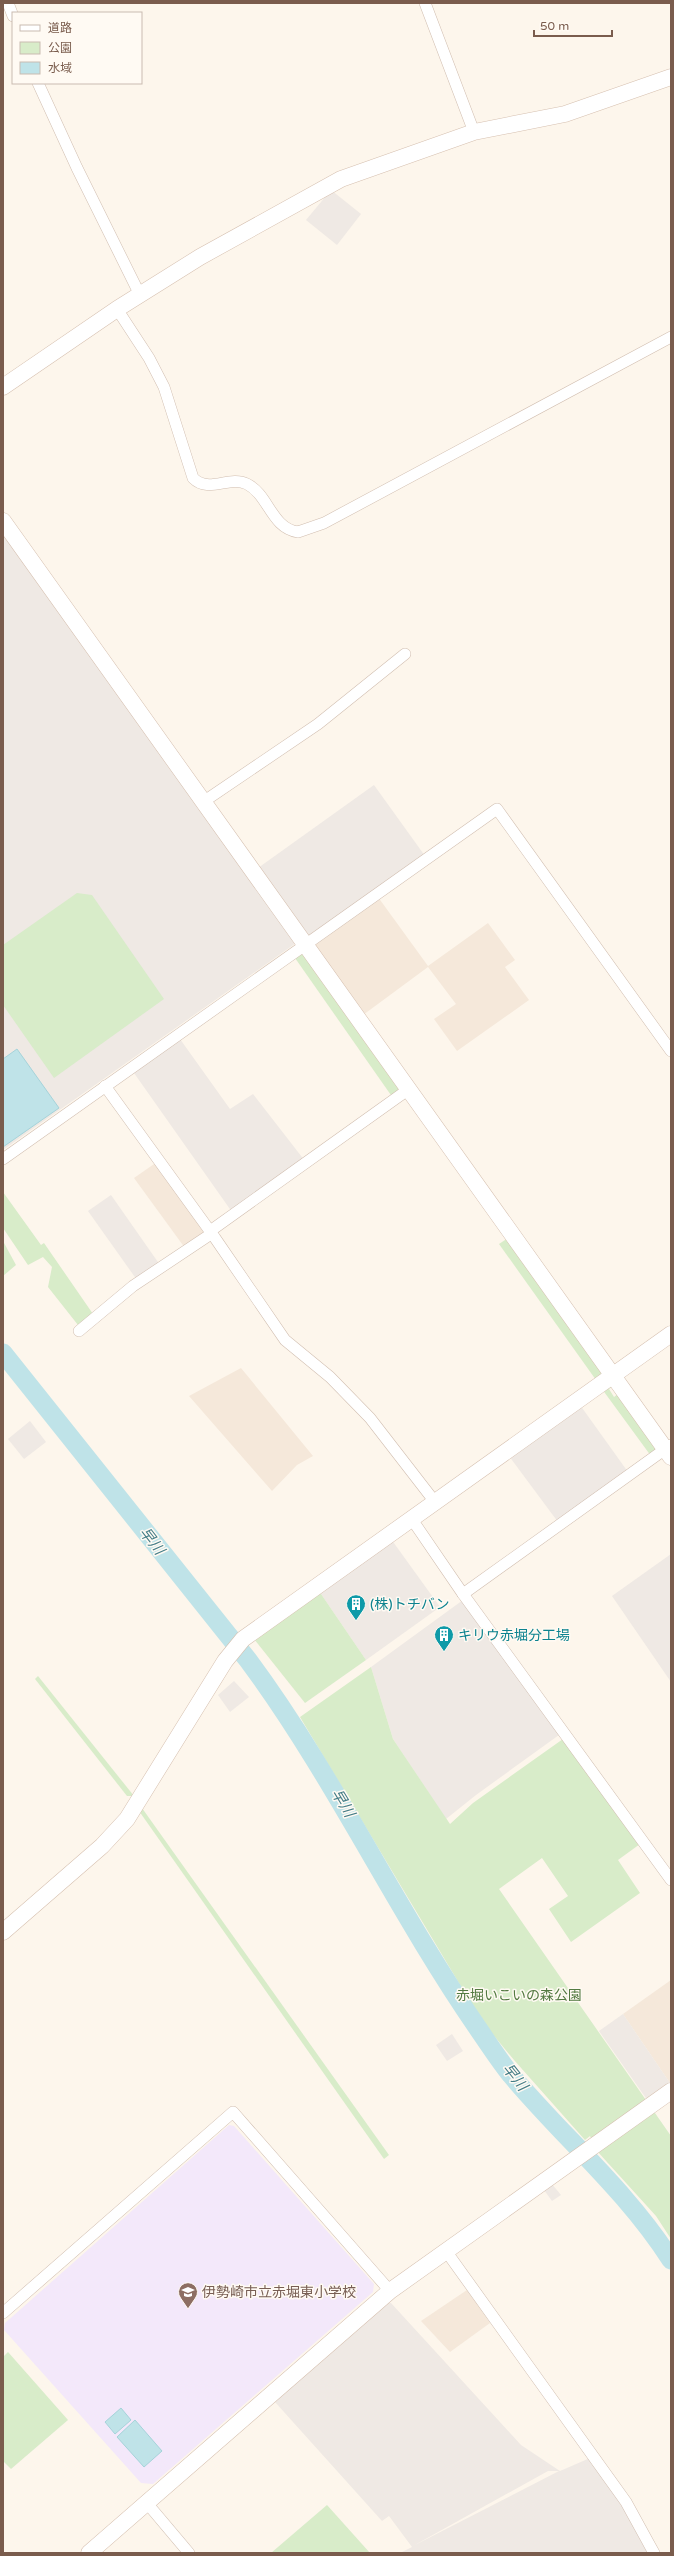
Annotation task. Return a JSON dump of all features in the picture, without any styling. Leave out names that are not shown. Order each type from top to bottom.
[{"type":"street","points":[[8,3],[12,13]]},
{"type":"street","points":[[425,3],[474,132]]},
{"type":"street","points":[[3,387],[117,309],[240,234],[341,179],[474,132],[566,114],[671,76]]},
{"type":"street","points":[[38,84],[77,168],[140,295]]},
{"type":"street","points":[[117,309],[149,358],[164,388],[188,467],[194,478],[199,483],[209,485],[232,481],[247,484],[254,489],[282,526],[298,532],[324,523],[671,337]]},
{"type":"street","points":[[3,521],[613,1375],[669,1450],[463,1594]]},
{"type":"street","points":[[203,802],[318,724],[406,654]]},
{"type":"street","points":[[3,1159],[497,809],[671,1051]]},
{"type":"street","points":[[106,1086],[211,1232],[285,1340],[330,1377],[364,1412],[436,1502]]},
{"type":"street","points":[[79,1331],[133,1286],[208,1236],[211,1232],[409,1089]]},
{"type":"street","points":[[3,1932],[102,1846],[127,1819],[227,1658],[243,1640],[411,1518],[436,1502],[671,1334]]},
{"type":"street","points":[[411,1518],[463,1594],[671,1880]]},
{"type":"street","points":[[89,2553],[390,2291],[671,2091]]},
{"type":"street","points":[[3,2313],[233,2112],[390,2291]]},
{"type":"street","points":[[446,2251],[626,2502],[654,2553]]},
{"type":"street","points":[[146,2502],[189,2553]]},
{"type":"shaded area","points":[[331,190],[361,214],[337,245],[306,220]]},
{"type":"shaded area","points":[[3,533],[296,943],[3,1150]]},
{"type":"shaded area","points":[[374,785],[425,856],[307,938],[258,868]]},
{"type":"shaded area","points":[[378,897],[428,966],[488,923],[515,960],[505,967],[529,1000],[457,1051],[434,1019],[456,1004],[428,967],[363,1015],[313,945]]},
{"type":"shaded area","points":[[180,1039],[230,1109],[253,1094],[305,1161],[232,1212],[134,1073]]},
{"type":"shaded area","points":[[157,1162],[205,1234],[185,1248],[134,1178]]},
{"type":"shaded area","points":[[111,1195],[160,1265],[137,1280],[88,1211]]},
{"type":"shaded area","points":[[241,1368],[313,1456],[297,1465],[272,1491],[189,1396]]},
{"type":"shaded area","points":[[580,1405],[628,1472],[558,1522],[509,1456]]},
{"type":"shaded area","points":[[30,1421],[46,1442],[24,1459],[8,1439]]},
{"type":"shaded area","points":[[391,1539],[440,1607],[366,1660],[319,1591]]},
{"type":"shaded area","points":[[671,1554],[671,1682],[612,1596]]},
{"type":"shaded area","points":[[463,1600],[559,1735],[476,1795],[446,1819],[393,1739],[371,1667]]},
{"type":"shaded area","points":[[234,1681],[249,1697],[230,1712],[218,1695]]},
{"type":"shaded area","points":[[671,1980],[671,2082],[670,2083],[623,2014]]},
{"type":"shaded area","points":[[623,2014],[670,2083],[648,2101],[599,2031]]},
{"type":"shaded area","points":[[452,2034],[463,2051],[447,2061],[436,2045]]},
{"type":"shaded area","name":"伊勢崎市立赤堀東小学校","points":[[229,2125],[234,2126],[374,2284],[373,2292],[153,2484],[141,2483],[4,2330],[5,2323]]},
{"type":"shaded area","points":[[552,2184],[561,2195],[552,2201],[544,2190]]},
{"type":"shaded area","points":[[467,2290],[490,2323],[450,2352],[421,2321]]},
{"type":"shaded area","points":[[383,2303],[391,2303],[521,2445],[560,2471],[590,2458],[617,2496],[649,2553],[400,2553],[412,2547],[389,2516],[382,2521],[275,2402]],"holes":[[[548,2471],[559,2471],[413,2546]]]},
{"type":"green space","points":[[77,893],[92,895],[164,999],[54,1078],[3,1005],[3,945]]},
{"type":"green space","points":[[303,952],[401,1091],[393,1098],[295,958]]},
{"type":"green space","points":[[3,1192],[41,1245],[44,1243],[93,1314],[78,1325],[48,1287],[52,1267],[43,1257],[28,1265],[3,1228]]},
{"type":"green space","points":[[508,1238],[604,1375],[596,1380],[499,1244]]},
{"type":"green space","points":[[3,1241],[16,1265],[3,1276]]},
{"type":"green space","points":[[610,1385],[613,1386],[609,1389],[614,1397],[618,1394],[656,1448],[656,1452],[651,1456],[602,1389]]},
{"type":"green space","points":[[319,1591],[366,1660],[305,1703],[254,1639]]},
{"type":"green space","name":"赤堀いこいの森公園","points":[[371,1667],[393,1739],[450,1824],[473,1803],[563,1739],[640,1844],[618,1860],[640,1893],[571,1942],[549,1909],[568,1896],[542,1858],[499,1889],[671,2136],[671,2239],[656,2216],[597,2151],[590,2136],[585,2140],[514,2060],[481,2020],[300,1717]]},
{"type":"green space","points":[[38,1676],[134,1796],[127,1796],[35,1679]]},
{"type":"green space","points":[[142,1808],[389,2155],[384,2159],[139,1811]]},
{"type":"green space","points":[[8,2352],[68,2420],[11,2469],[3,2461],[3,2357]]},
{"type":"green space","points":[[327,2505],[370,2553],[271,2553]]},
{"type":"water","points":[[17,1049],[59,1108],[3,1147],[3,1059]]},
{"type":"water","points":[[121,2408],[131,2420],[115,2434],[105,2422]]},
{"type":"water","points":[[135,2420],[162,2451],[144,2467],[117,2437]]},
{"type":"waterway","name":"早川","points":[[3,1353],[248,1660],[279,1704],[337,1796],[447,1982],[502,2063],[531,2098],[635,2211],[671,2260]]},
{"type":"place","name":"(株)トチバン","points":[[356,1621]]},
{"type":"place","name":"キリウ赤堀分工場","points":[[444,1652]]},
{"type":"place","name":"伊勢崎市立赤堀東小学校","points":[[188,2309]]}]
